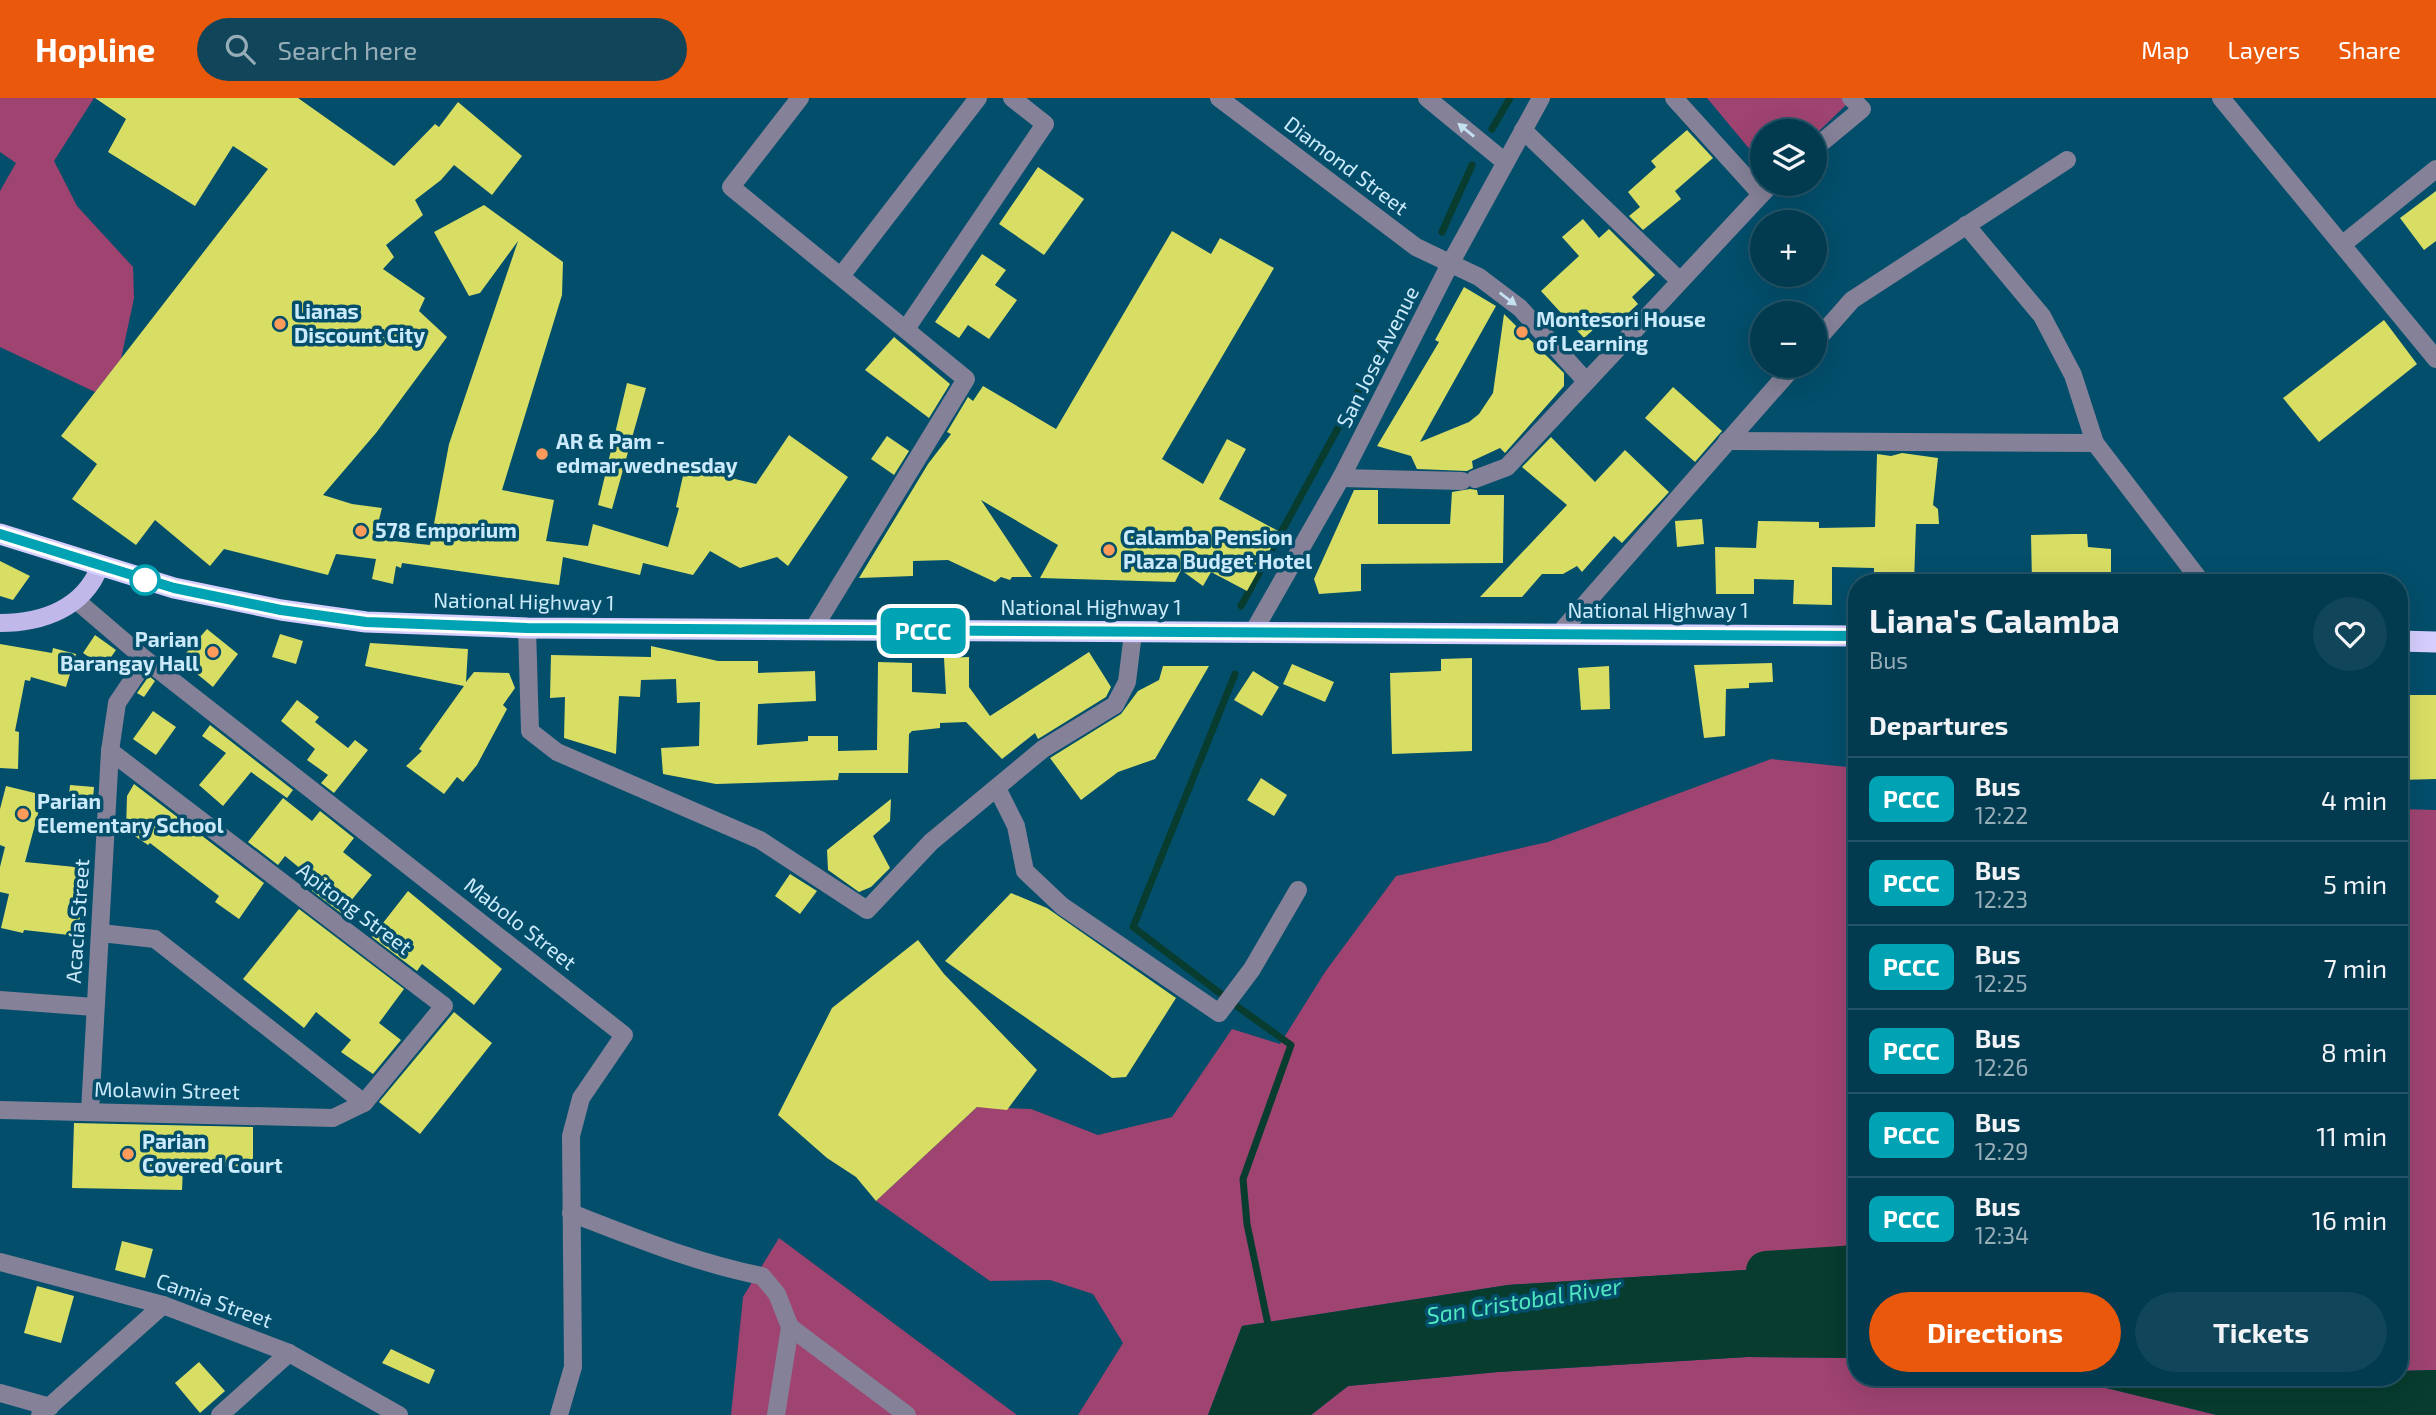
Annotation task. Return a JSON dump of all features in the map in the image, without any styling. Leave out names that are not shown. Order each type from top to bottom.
[{"type":"highway","name":"National Highway 1","points":[[0,534],[187,592],[354,621],[527,628],[812,631],[1848,636]]},
{"type":"highway","points":[[2408,641],[2436,642]]},
{"type":"main road","points":[[0,623],[46,616],[77,601],[93,584],[100,566]]},
{"type":"street","points":[[800,98],[731,187],[966,379],[812,631]]},
{"type":"street","points":[[841,276],[978,98]]},
{"type":"street","points":[[905,329],[1045,124],[1012,98]]},
{"type":"street","name":"Diamond Street","points":[[1219,98],[1416,247],[1479,277],[1520,308],[1585,380]]},
{"type":"street","points":[[1427,98],[1505,162]]},
{"type":"street","name":"San Jose Avenue","points":[[1252,634],[1341,478],[1450,264],[1541,98]]},
{"type":"street","points":[[1674,98],[1750,172]]},
{"type":"street","points":[[1827,138],[1862,109],[1851,98]]},
{"type":"street","points":[[2221,98],[2436,359]]},
{"type":"street","points":[[1523,130],[1680,281]]},
{"type":"street","points":[[1827,328],[1852,300],[2067,160]]},
{"type":"street","points":[[2343,244],[2436,169]]},
{"type":"street","points":[[1341,478],[1468,480],[1507,467],[1759,196]]},
{"type":"street","points":[[1966,225],[2042,316],[2073,375],[2095,443],[2195,574]]},
{"type":"street","points":[[1558,635],[1783,378]]},
{"type":"street","points":[[1727,441],[2095,443]]},
{"type":"street","name":"Mabolo Street","points":[[77,601],[146,660],[624,1035],[580,1098],[571,1136],[573,1367],[558,1415]]},
{"type":"street","points":[[527,628],[530,731],[557,752],[760,840],[867,910],[931,842],[1043,750],[1115,705],[1127,682],[1133,633]]},
{"type":"street","name":"Acacia Street","points":[[90,1111],[110,751],[117,703],[146,660]]},
{"type":"street","name":"Apitong Street","points":[[110,751],[444,1006],[364,1103],[333,1118]]},
{"type":"street","points":[[997,788],[1016,826],[1025,871],[1062,906],[1219,1013],[1252,969],[1298,890]]},
{"type":"street","points":[[101,933],[155,939],[364,1103]]},
{"type":"street","points":[[0,1000],[94,1007]]},
{"type":"street","name":"Molawin Street","points":[[0,1110],[333,1118]]},
{"type":"street","points":[[571,1213],[643,1241],[733,1270],[761,1276],[777,1294],[790,1327],[776,1415]]},
{"type":"street","name":"Camia Street","points":[[0,1262],[163,1305],[289,1353],[373,1409],[399,1415]]},
{"type":"street","points":[[0,1393],[45,1411],[163,1305]]},
{"type":"street","points":[[790,1327],[907,1415]]},
{"type":"street","points":[[220,1415],[289,1353]]},
{"type":"shaded area","points":[[0,98],[94,98],[54,161],[77,206],[133,267],[134,298],[121,359],[95,392],[0,347],[0,191],[16,163],[0,152]]},
{"type":"shaded area","points":[[1707,98],[1843,98],[1848,103],[1827,123],[1827,119],[1750,119],[1750,150]]},
{"type":"shaded area","points":[[1771,759],[1848,767],[1848,1264],[1508,1285],[1242,1326],[1208,1415],[1078,1415],[1123,1343],[1093,1294],[1050,1280],[990,1281],[876,1201],[977,1107],[1031,1109],[1098,1135],[1172,1117],[1232,1029],[1280,1044],[1325,972],[1396,876],[1548,842]]},
{"type":"shaded area","points":[[2408,809],[2436,810],[2436,1370],[2408,1371]]},
{"type":"shaded area","points":[[779,1238],[1017,1415],[731,1415],[743,1297]]},
{"type":"shaded area","points":[[1747,1357],[1848,1358],[1848,1386],[2098,1386],[2217,1415],[1311,1415],[1348,1386],[1498,1372]]},
{"type":"water","points":[[1848,1264],[1848,1358],[1747,1357],[1498,1372],[1348,1386],[1311,1415],[1208,1415],[1242,1326],[1508,1285]]},
{"type":"water","points":[[2436,1370],[2436,1415],[2217,1415],[2098,1386],[2408,1386],[2408,1371]]},
{"type":"building","name":"Lianas Discount City","points":[[95,98],[298,98],[394,166],[435,124],[439,127],[458,102],[522,156],[492,195],[454,165],[441,180],[415,200],[423,215],[386,245],[394,257],[383,269],[425,298],[419,311],[447,337],[376,433],[323,495],[352,504],[382,508],[374,539],[430,545],[449,444],[518,241],[480,293],[469,296],[434,232],[484,205],[563,262],[562,295],[502,490],[554,500],[546,541],[588,546],[593,524],[668,547],[679,508],[676,507],[685,467],[756,484],[789,435],[848,477],[788,566],[777,557],[740,568],[710,551],[693,575],[643,563],[640,575],[563,557],[559,585],[402,563],[401,568],[396,566],[393,584],[372,579],[376,559],[336,554],[328,575],[224,549],[210,566],[155,520],[136,545],[72,499],[97,464],[61,436],[268,169],[233,146],[195,206],[108,152],[126,119]]},
{"type":"building","points":[[1687,130],[1713,158],[1675,191],[1681,199],[1643,230],[1629,216],[1640,207],[1628,192],[1656,167],[1651,161]]},
{"type":"building","points":[[1038,167],[1084,199],[1044,255],[999,224]]},
{"type":"building","points":[[2436,191],[2436,241],[2424,250],[2400,218]]},
{"type":"building","points":[[1583,219],[1599,238],[1609,229],[1655,275],[1632,297],[1638,304],[1612,328],[1604,320],[1584,338],[1541,291],[1579,256],[1562,237]]},
{"type":"building","points":[[1172,231],[1211,254],[1220,238],[1274,268],[1162,459],[1203,484],[1227,439],[1246,449],[1219,499],[1280,532],[1247,591],[1211,572],[1203,586],[1181,570],[1175,582],[1040,578],[1058,545],[981,500],[1032,577],[1012,577],[1010,580],[1001,577],[995,582],[948,560],[913,561],[913,576],[859,578],[928,464],[951,434],[947,432],[968,397],[973,401],[983,386],[1056,429]]},
{"type":"building","points":[[982,254],[1006,270],[995,285],[1017,300],[989,339],[968,325],[959,338],[935,322]]},
{"type":"building","points":[[1464,287],[1496,306],[1420,442],[1469,422],[1479,414],[1493,393],[1504,314],[1564,373],[1564,386],[1505,453],[1500,448],[1472,461],[1473,468],[1467,471],[1417,469],[1411,456],[1377,446],[1439,342],[1435,340]]},
{"type":"building","points":[[2384,320],[2417,364],[2319,442],[2283,398]]},
{"type":"building","points":[[894,337],[950,384],[929,418],[865,370]]},
{"type":"building","points":[[627,383],[646,388],[612,509],[598,505]]},
{"type":"building","points":[[1673,387],[1722,431],[1695,462],[1645,418]]},
{"type":"building","points":[[887,436],[909,451],[894,475],[871,459]]},
{"type":"building","points":[[1551,437],[1595,482],[1625,450],[1669,492],[1622,543],[1614,536],[1582,572],[1577,566],[1563,574],[1542,574],[1522,597],[1480,597],[1567,505],[1522,467]]},
{"type":"building","points":[[1902,453],[1938,458],[1933,505],[1938,509],[1939,524],[1916,524],[1914,574],[1874,574],[1874,568],[1832,567],[1832,605],[1793,604],[1794,580],[1754,579],[1754,594],[1716,594],[1715,547],[1756,548],[1758,521],[1819,522],[1819,528],[1875,527],[1877,454],[1891,456]]},
{"type":"building","points":[[1354,490],[1378,490],[1378,524],[1450,524],[1452,492],[1477,490],[1478,495],[1504,495],[1503,563],[1361,564],[1361,591],[1319,594],[1314,579]]},
{"type":"building","points":[[1702,519],[1704,544],[1677,547],[1675,521]]},
{"type":"building","points":[[2087,534],[2088,547],[2111,549],[2111,574],[2032,574],[2031,535]]},
{"type":"building","points":[[0,561],[30,576],[13,600],[0,596]]},
{"type":"building","name":"Parian Barangay Hall","points":[[207,629],[238,654],[213,687],[180,660]]},
{"type":"building","points":[[280,634],[303,641],[296,664],[272,657]]},
{"type":"building","points":[[95,635],[116,650],[104,667],[83,653]]},
{"type":"building","points":[[370,643],[468,649],[466,682],[474,672],[509,673],[515,688],[503,705],[507,709],[477,765],[463,782],[457,777],[444,794],[406,766],[422,751],[419,749],[464,686],[365,666]]},
{"type":"building","points":[[0,644],[52,653],[53,648],[76,654],[66,687],[31,677],[30,681],[25,680],[15,731],[19,732],[18,769],[0,768]]},
{"type":"building","points":[[651,646],[718,661],[758,661],[758,673],[815,671],[816,701],[758,704],[757,745],[808,741],[808,736],[838,736],[838,751],[877,750],[878,662],[912,663],[912,692],[946,694],[944,658],[969,657],[969,687],[990,716],[1089,652],[1111,687],[1106,697],[1038,739],[1035,733],[1002,759],[966,722],[940,723],[940,728],[912,731],[909,734],[908,773],[839,773],[838,780],[716,784],[663,774],[661,748],[699,746],[700,702],[677,703],[676,679],[641,680],[640,697],[619,696],[616,754],[564,738],[565,697],[550,698],[551,655],[651,657]]},
{"type":"building","points":[[1472,658],[1472,751],[1392,754],[1390,673],[1441,671],[1441,659]]},
{"type":"building","points":[[1772,663],[1773,682],[1749,683],[1749,688],[1726,689],[1725,736],[1704,738],[1694,665]]},
{"type":"building","points":[[1292,664],[1334,682],[1325,702],[1283,684]]},
{"type":"building","points":[[1163,666],[1209,666],[1155,759],[1118,772],[1081,800],[1050,758],[1121,714],[1138,691],[1159,680]]},
{"type":"building","points":[[1609,666],[1610,709],[1581,710],[1578,668]]},
{"type":"building","points":[[1253,671],[1279,687],[1262,716],[1234,700]]},
{"type":"building","points":[[149,676],[155,681],[144,697],[137,693]]},
{"type":"building","points":[[2408,695],[2436,695],[2436,779],[2408,780]]},
{"type":"building","points":[[297,700],[319,717],[315,722],[348,748],[355,740],[368,750],[334,793],[321,783],[328,775],[307,760],[315,749],[281,721]]},
{"type":"building","points":[[153,711],[176,727],[156,755],[133,739]]},
{"type":"building","points":[[210,725],[293,790],[287,798],[251,772],[223,806],[199,785],[226,753],[202,736]]},
{"type":"building","points":[[1261,778],[1287,795],[1274,816],[1247,800]]},
{"type":"building","points":[[134,784],[264,883],[239,919],[215,902],[219,896],[150,843],[148,845],[126,830],[127,796]]},
{"type":"building","points":[[70,785],[94,787],[92,809],[68,807]]},
{"type":"building","points":[[6,786],[43,795],[25,862],[85,868],[78,936],[24,930],[23,933],[1,928],[9,894],[0,892],[0,867],[5,847],[0,845],[0,809]]},
{"type":"building","points":[[283,798],[312,821],[320,811],[354,838],[343,852],[372,875],[341,913],[312,891],[318,883],[285,856],[278,865],[248,842]]},
{"type":"building","points":[[891,799],[890,821],[873,836],[890,868],[871,887],[859,892],[828,870],[827,850]]},
{"type":"building","points":[[790,874],[817,891],[800,914],[775,896]]},
{"type":"building","points":[[408,891],[502,969],[474,1005],[422,964],[417,971],[372,937]]},
{"type":"building","points":[[1011,893],[1047,908],[1176,998],[1126,1077],[1112,1078],[945,961]]},
{"type":"building","points":[[299,909],[404,989],[379,1023],[401,1040],[373,1074],[341,1052],[351,1040],[316,1012],[304,1028],[243,979]]},
{"type":"building","points":[[918,940],[944,974],[1037,1070],[1007,1110],[977,1107],[876,1201],[856,1177],[827,1158],[778,1115],[832,1008]]},
{"type":"building","points":[[454,1012],[492,1043],[420,1134],[379,1102]]},
{"type":"building","name":"Parian Covered Court","points":[[74,1123],[253,1127],[253,1166],[183,1168],[182,1190],[72,1188]]},
{"type":"building","points":[[122,1241],[153,1249],[145,1278],[115,1270]]},
{"type":"building","points":[[37,1286],[74,1296],[61,1343],[24,1333]]},
{"type":"building","points":[[391,1349],[435,1370],[429,1384],[382,1363]]},
{"type":"building","points":[[199,1362],[225,1391],[200,1413],[175,1383]]},
{"type":"waterway","points":[[1492,129],[1510,98]]},
{"type":"waterway","points":[[1442,232],[1472,165]]},
{"type":"waterway","points":[[1241,606],[1399,316]]},
{"type":"waterway","points":[[1221,994],[1133,927],[1235,674]]},
{"type":"waterway","points":[[1238,1007],[1291,1045],[1243,1179],[1247,1224],[1269,1329]]},
{"type":"waterway","name":"San Cristobal River","points":[[1766,1271],[1848,1266]]},
{"type":"bus line","name":"PCCC","points":[[0,534],[187,592],[281,610],[366,622],[527,628],[1848,636]]},
{"type":"place","name":"Lianas Discount City","points":[[280,324]]},
{"type":"place","name":"Montesori House of Learning","points":[[1522,332]]},
{"type":"place","name":"AR & Pam - edmar wednesday","points":[[542,454]]},
{"type":"place","name":"578 Emporium","points":[[361,531]]},
{"type":"place","name":"Calamba Pension Plaza Budget Hotel","points":[[1109,550]]},
{"type":"place","name":"Parian Barangay Hall","points":[[213,652]]},
{"type":"place","name":"Parian Elementary School","points":[[23,814]]},
{"type":"place","name":"Parian Covered Court","points":[[128,1154]]}]
